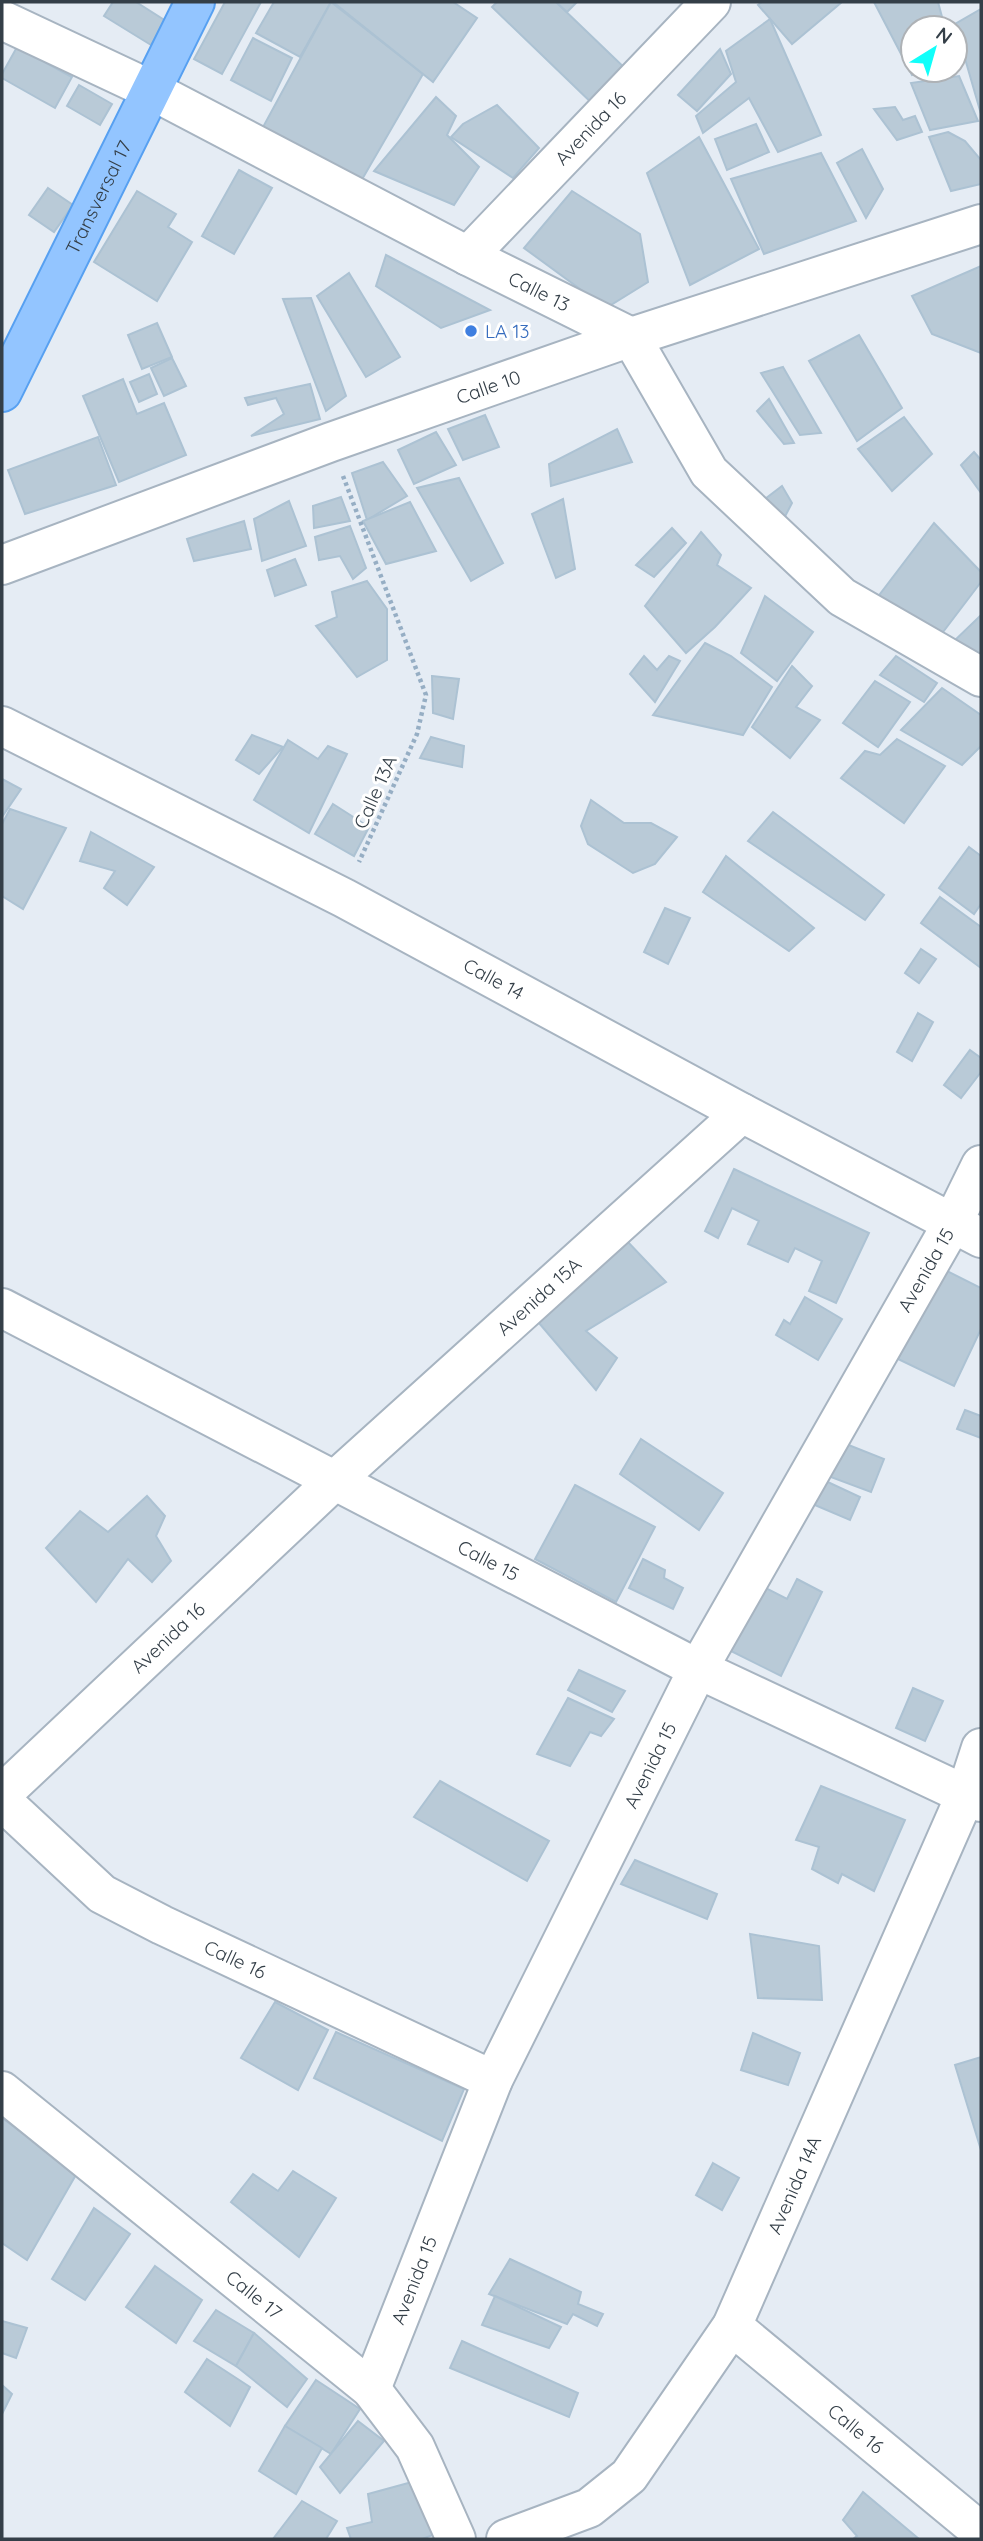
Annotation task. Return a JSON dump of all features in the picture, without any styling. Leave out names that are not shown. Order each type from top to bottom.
[{"type":"main road","name":"Transversal 17","points":[[2,392],[195,2]]},
{"type":"street","name":"Avenida 16","points":[[468,256],[711,2]]},
{"type":"street","name":"Calle 13","points":[[2,20],[151,90],[468,256],[631,337]]},
{"type":"street","name":"Calle 10","points":[[2,565],[331,442],[631,337],[981,224]]},
{"type":"street","points":[[631,337],[709,471],[842,597],[981,677]]},
{"type":"street","name":"Calle 14","points":[[2,726],[344,898],[967,1231]]},
{"type":"street","name":"Avenida 15A","points":[[334,1481],[742,1113]]},
{"type":"street","name":"Avenida 15","points":[[371,2389],[493,2080],[698,1670],[967,1231],[981,1165]]},
{"type":"street","name":"Calle 15","points":[[2,1308],[698,1670],[974,1798]]},
{"type":"street","name":"Avenida 16","points":[[2,1794],[334,1481]]},
{"type":"street","name":"Avenida 14A","points":[[506,2539],[589,2508],[629,2476],[732,2326],[974,1798],[981,1748]]},
{"type":"street","name":"Calle 16","points":[[2,1801],[102,1894],[162,1925],[493,2080]]},
{"type":"street","name":"Calle 17","points":[[2,2091],[371,2389],[415,2447],[456,2539]]},
{"type":"street","name":"Calle 16","points":[[732,2326],[981,2532]]},
{"type":"path","name":"Calle 13A","points":[[331,442],[426,695],[417,734],[344,898]]},
{"type":"building","points":[[113,2],[136,2],[166,21],[151,45],[104,16]]},
{"type":"building","points":[[225,2],[261,2],[222,74],[194,59]]},
{"type":"building","points":[[274,2],[331,2],[300,57],[256,33]]},
{"type":"building","points":[[331,2],[423,74],[360,183],[263,127]]},
{"type":"building","points":[[333,2],[453,2],[477,18],[433,82]]},
{"type":"building","points":[[497,2],[556,2],[631,74],[598,109],[492,7]]},
{"type":"building","points":[[556,2],[577,2],[567,12]]},
{"type":"building","points":[[762,2],[842,2],[792,44],[758,5]]},
{"type":"building","points":[[874,2],[938,2],[941,14],[899,14],[899,50]]},
{"type":"building","points":[[981,9],[981,114],[969,72],[969,16]]},
{"type":"building","points":[[770,19],[821,135],[778,152],[749,98],[703,133],[696,116],[736,82],[726,51]]},
{"type":"building","points":[[253,38],[292,58],[271,101],[231,80]]},
{"type":"building","points":[[17,47],[72,77],[55,108],[2,78]]},
{"type":"building","points":[[720,49],[731,74],[697,111],[678,95]]},
{"type":"building","points":[[911,84],[962,84],[978,121],[930,130]]},
{"type":"building","points":[[79,85],[112,104],[100,125],[67,106]]},
{"type":"building","points":[[436,97],[456,116],[447,135],[479,167],[454,205],[374,171]]},
{"type":"building","points":[[497,105],[539,148],[513,178],[451,137],[463,124]]},
{"type":"building","points":[[895,107],[903,120],[915,116],[922,132],[897,140],[874,109]]},
{"type":"building","points":[[756,124],[769,152],[727,170],[715,139]]},
{"type":"building","points":[[948,132],[965,141],[981,160],[981,184],[951,191],[929,137]]},
{"type":"building","points":[[699,137],[759,249],[690,285],[647,173]]},
{"type":"building","points":[[862,149],[883,189],[866,218],[837,163]]},
{"type":"building","points":[[821,153],[856,221],[764,254],[731,179]]},
{"type":"building","points":[[239,170],[272,188],[234,254],[202,236]]},
{"type":"building","points":[[48,188],[73,205],[54,232],[29,215]]},
{"type":"building","points":[[137,191],[176,214],[168,227],[192,242],[157,301],[94,262]]},
{"type":"building","points":[[572,191],[640,234],[648,282],[606,308],[524,248]]},
{"type":"building","points":[[386,255],[490,310],[441,328],[376,286]]},
{"type":"building","points":[[981,266],[981,353],[932,334],[912,296]]},
{"type":"building","points":[[349,273],[400,357],[366,377],[317,296]]},
{"type":"building","points":[[311,298],[346,396],[326,411],[283,299]]},
{"type":"building","points":[[157,323],[172,357],[142,369],[128,335]]},
{"type":"building","points":[[859,335],[902,408],[857,441],[809,361]]},
{"type":"building","points":[[172,358],[186,386],[164,396],[151,368]]},
{"type":"building","points":[[783,367],[821,433],[800,435],[761,373]]},
{"type":"building","points":[[149,374],[157,394],[139,402],[130,382]]},
{"type":"building","points":[[123,379],[137,414],[164,403],[186,455],[119,482],[83,396]]},
{"type":"building","points":[[310,384],[320,419],[251,436],[284,414],[276,398],[248,405],[245,398]]},
{"type":"building","points":[[769,399],[794,443],[784,444],[757,411]]},
{"type":"building","points":[[485,415],[499,447],[463,460],[448,429]]},
{"type":"building","points":[[904,417],[932,454],[892,491],[858,449]]},
{"type":"building","points":[[617,429],[632,462],[551,486],[549,464]]},
{"type":"building","points":[[436,432],[456,465],[414,484],[398,450]]},
{"type":"building","points":[[98,437],[116,485],[25,514],[8,470]]},
{"type":"building","points":[[974,452],[981,460],[981,493],[961,465]]},
{"type":"building","points":[[383,462],[407,496],[367,520],[352,473]]},
{"type":"building","points":[[459,478],[503,563],[471,581],[417,488]]},
{"type":"building","points":[[782,486],[792,503],[779,528],[753,508]]},
{"type":"building","points":[[341,497],[350,521],[314,528],[313,506]]},
{"type":"building","points":[[563,499],[575,569],[556,578],[532,514]]},
{"type":"building","points":[[289,501],[306,546],[262,561],[254,519]]},
{"type":"building","points":[[410,502],[436,551],[386,564],[363,521]]},
{"type":"building","points":[[244,521],[251,549],[194,561],[187,539]]},
{"type":"building","points":[[934,523],[981,572],[981,582],[940,636],[877,598]]},
{"type":"building","points":[[350,526],[366,568],[353,579],[340,556],[319,560],[315,537]]},
{"type":"building","points":[[672,528],[686,543],[654,577],[636,565]]},
{"type":"building","points":[[701,532],[721,555],[717,565],[751,588],[715,627],[686,653],[645,606]]},
{"type":"building","points":[[295,559],[306,585],[275,596],[267,570]]},
{"type":"building","points":[[367,581],[387,609],[387,660],[357,677],[316,626],[337,617],[332,592]]},
{"type":"building","points":[[765,596],[813,632],[777,681],[741,653]]},
{"type":"building","points":[[981,615],[981,653],[971,664],[954,641]]},
{"type":"building","points":[[705,643],[731,656],[772,687],[743,735],[653,715]]},
{"type":"building","points":[[644,656],[657,670],[669,656],[680,661],[655,702],[630,674]]},
{"type":"building","points":[[896,656],[937,683],[924,702],[880,675]]},
{"type":"building","points":[[792,666],[812,686],[796,707],[820,720],[790,758],[752,727]]},
{"type":"building","points":[[432,676],[459,679],[453,719],[433,713]]},
{"type":"building","points":[[875,681],[910,702],[878,747],[843,723]]},
{"type":"building","points":[[942,688],[981,715],[981,746],[962,765],[901,730]]},
{"type":"building","points":[[252,735],[283,747],[259,774],[236,760]]},
{"type":"building","points":[[431,737],[464,746],[462,767],[420,758]]},
{"type":"building","points":[[897,739],[945,766],[904,823],[841,778],[865,751],[880,755]]},
{"type":"building","points":[[288,740],[318,759],[328,746],[347,754],[309,833],[254,800]]},
{"type":"building","points":[[2,779],[21,789],[2,817]]},
{"type":"building","points":[[591,800],[624,823],[651,823],[677,837],[655,864],[633,873],[588,844],[581,826]]},
{"type":"building","points":[[333,804],[369,827],[354,856],[315,834]]},
{"type":"building","points":[[10,809],[66,828],[23,909],[2,896],[2,824]]},
{"type":"building","points":[[773,812],[884,895],[865,920],[748,841]]},
{"type":"building","points":[[91,832],[154,867],[127,905],[104,888],[115,871],[80,861]]},
{"type":"building","points":[[969,847],[981,856],[981,904],[974,914],[939,888]]},
{"type":"building","points":[[726,856],[814,928],[789,951],[703,892]]},
{"type":"building","points":[[940,897],[981,927],[981,968],[921,923]]},
{"type":"building","points":[[665,908],[690,918],[668,964],[644,952]]},
{"type":"building","points":[[921,949],[936,959],[919,983],[905,973]]},
{"type":"building","points":[[918,1013],[933,1022],[912,1061],[897,1052]]},
{"type":"building","points":[[970,1050],[981,1058],[981,1072],[961,1098],[944,1085]]},
{"type":"building","points":[[734,1169],[869,1233],[836,1303],[809,1291],[822,1261],[795,1248],[788,1262],[748,1244],[759,1221],[732,1208],[718,1238],[705,1231]]},
{"type":"building","points":[[626,1240],[666,1282],[586,1331],[617,1358],[596,1390],[539,1323]]},
{"type":"building","points":[[941,1268],[981,1288],[981,1329],[954,1386],[898,1359]]},
{"type":"building","points":[[805,1297],[842,1319],[818,1360],[776,1335],[784,1320],[790,1324]]},
{"type":"building","points":[[965,1410],[981,1416],[981,1438],[957,1429]]},
{"type":"building","points":[[641,1439],[723,1493],[699,1530],[620,1474]]},
{"type":"building","points":[[841,1442],[884,1459],[871,1492],[828,1476]]},
{"type":"building","points":[[817,1477],[860,1497],[850,1520],[803,1500]]},
{"type":"building","points":[[575,1485],[655,1527],[616,1602],[535,1559]]},
{"type":"building","points":[[147,1496],[165,1516],[156,1536],[171,1561],[152,1582],[128,1559],[96,1602],[46,1548],[80,1511],[108,1532]]},
{"type":"building","points":[[643,1559],[665,1570],[664,1578],[683,1588],[673,1609],[629,1588]]},
{"type":"building","points":[[797,1579],[822,1592],[781,1676],[729,1650],[760,1585],[787,1599]]},
{"type":"building","points":[[579,1670],[625,1691],[612,1712],[568,1690]]},
{"type":"building","points":[[913,1688],[943,1701],[925,1741],[896,1728]]},
{"type":"building","points":[[568,1698],[614,1719],[601,1736],[590,1732],[570,1766],[537,1754]]},
{"type":"building","points":[[440,1781],[549,1841],[527,1881],[414,1817]]},
{"type":"building","points":[[821,1786],[905,1820],[874,1891],[842,1874],[838,1883],[812,1869],[819,1847],[796,1840]]},
{"type":"building","points":[[635,1860],[717,1894],[707,1919],[621,1884]]},
{"type":"building","points":[[750,1934],[819,1946],[822,2000],[758,1998]]},
{"type":"building","points":[[275,2002],[328,2030],[298,2090],[241,2058]]},
{"type":"building","points":[[336,2032],[464,2089],[442,2141],[314,2078]]},
{"type":"building","points":[[753,2033],[800,2053],[788,2085],[741,2070]]},
{"type":"building","points":[[981,2057],[981,2150],[955,2065]]},
{"type":"building","points":[[2,2118],[77,2173],[27,2260],[2,2243]]},
{"type":"building","points":[[713,2163],[739,2178],[722,2210],[696,2195]]},
{"type":"building","points":[[293,2171],[336,2198],[299,2257],[231,2202],[253,2174],[278,2191]]},
{"type":"building","points":[[94,2208],[130,2234],[85,2300],[52,2279]]},
{"type":"building","points":[[510,2259],[581,2292],[578,2304],[603,2314],[597,2326],[573,2314],[567,2324],[489,2294]]},
{"type":"building","points":[[155,2266],[202,2300],[176,2343],[126,2307]]},
{"type":"building","points":[[495,2296],[561,2327],[549,2348],[482,2325]]},
{"type":"building","points":[[216,2310],[254,2333],[236,2366],[194,2341]]},
{"type":"building","points":[[2,2321],[27,2328],[16,2358],[2,2353]]},
{"type":"building","points":[[254,2333],[307,2379],[287,2407],[236,2366]]},
{"type":"building","points":[[462,2341],[578,2393],[569,2417],[450,2368]]},
{"type":"building","points":[[207,2359],[250,2387],[230,2426],[185,2392]]},
{"type":"building","points":[[316,2380],[360,2409],[331,2454],[285,2426]]},
{"type":"building","points":[[2,2385],[12,2394],[2,2414]]},
{"type":"building","points":[[358,2421],[384,2441],[340,2493],[320,2467]]},
{"type":"building","points":[[285,2426],[322,2448],[296,2494],[259,2471]]},
{"type":"building","points":[[412,2482],[433,2535],[422,2539],[351,2539],[347,2528],[372,2522],[368,2494]]},
{"type":"building","points":[[863,2492],[919,2539],[853,2539],[857,2536],[843,2520]]},
{"type":"building","points":[[302,2501],[337,2521],[326,2539],[273,2539]]},
{"type":"place","name":"LA 13","points":[[471,331]]}]
